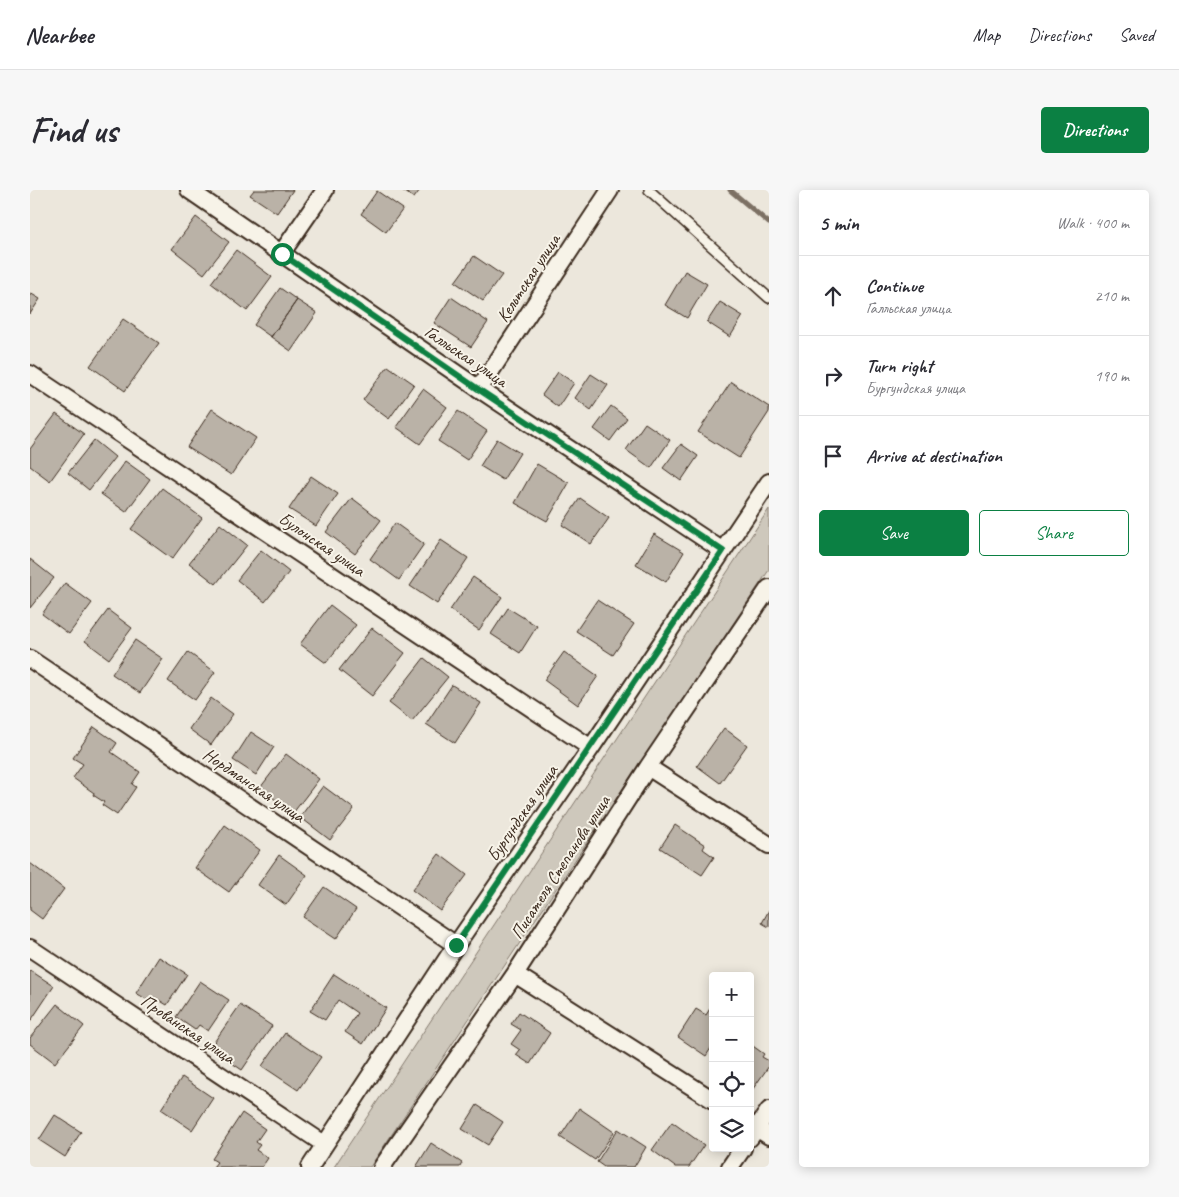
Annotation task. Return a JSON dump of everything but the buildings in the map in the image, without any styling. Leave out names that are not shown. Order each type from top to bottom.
[{"type":"street","name":"Галльская улица","points":[[189,190],[478,389],[723,551]]},
{"type":"street","points":[[282,254],[324,190]]},
{"type":"street","name":"Кельтская улица","points":[[478,389],[610,190]]},
{"type":"street","name":"Булонская улица","points":[[30,374],[591,748]]},
{"type":"street","name":"Бургундская улица","points":[[310,1167],[456,945],[591,748],[769,482]]},
{"type":"street","name":"Писателя Степанова улица","points":[[382,1167],[515,974],[648,767],[769,588]]},
{"type":"street","name":"Нордманская улица","points":[[30,658],[456,945]]},
{"type":"street","points":[[648,767],[769,845]]},
{"type":"street","name":"Прованская улица","points":[[30,948],[324,1144]]},
{"type":"street","points":[[515,974],[709,1097]]},
{"type":"street","points":[[757,1131],[769,1110]]},
{"type":"street","points":[[730,1167],[740,1152]]},
{"type":"lane","points":[[649,190],[769,298]]},
{"type":"shaded area","points":[[769,509],[769,570],[370,1167],[334,1167]]},
{"type":"waterway","points":[[730,190],[769,223]]},
{"type":"route","points":[[282,254],[478,389],[723,551],[456,945]]}]
